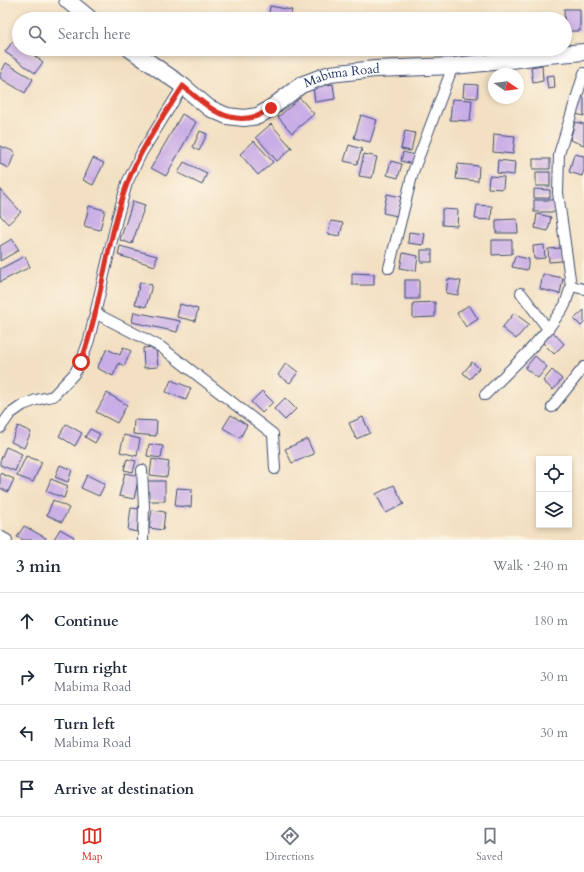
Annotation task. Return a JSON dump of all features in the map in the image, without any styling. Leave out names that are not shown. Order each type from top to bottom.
[{"type":"main road","points":[[67,0],[82,12]]},
{"type":"main road","name":"Mabima Road","points":[[572,53],[584,52]]},
{"type":"main road","name":"Mabima Road","points":[[140,56],[183,86],[209,108],[227,116],[244,118],[258,116],[301,85],[330,74],[375,69],[453,66],[540,56]]},
{"type":"street","points":[[389,268],[413,172],[453,66]]},
{"type":"street","points":[[485,396],[548,329],[565,305],[571,286],[558,193],[559,154],[584,73]]},
{"type":"street","points":[[0,428],[10,414],[23,405],[53,396],[63,388],[81,362],[89,340],[116,219],[127,183],[142,152],[183,86]]},
{"type":"street","points":[[571,286],[584,289]]},
{"type":"street","points":[[521,294],[548,329]]},
{"type":"street","points":[[95,312],[161,347],[272,434],[275,469]]},
{"type":"street","points":[[552,407],[584,367]]},
{"type":"street","points":[[142,470],[144,507],[143,540]]},
{"type":"street","points":[[0,536],[7,540]]},
{"type":"building","points":[[270,6],[292,10],[292,12],[269,12]]},
{"type":"building","points":[[564,9],[580,9],[580,31],[572,31],[572,12],[564,12]]},
{"type":"building","points":[[12,42],[12,56],[35,56],[43,62],[35,73],[5,52]]},
{"type":"building","points":[[6,63],[33,79],[25,93],[0,78],[0,74]]},
{"type":"building","points":[[542,65],[543,81],[533,83],[531,67]]},
{"type":"building","points":[[554,75],[555,88],[548,89],[546,76]]},
{"type":"building","points":[[333,84],[335,99],[315,102],[313,87]]},
{"type":"building","points":[[464,84],[478,85],[477,98],[463,97]]},
{"type":"building","points":[[581,96],[584,97],[584,116],[576,114]]},
{"type":"building","points":[[300,98],[314,114],[292,133],[278,117]]},
{"type":"building","points":[[452,99],[472,100],[470,121],[450,120]]},
{"type":"building","points":[[182,114],[196,122],[166,176],[151,168]]},
{"type":"building","points":[[361,115],[377,120],[370,142],[354,138]]},
{"type":"building","points":[[575,122],[584,124],[584,145],[570,140]]},
{"type":"building","points":[[271,124],[292,148],[277,161],[256,137]]},
{"type":"building","points":[[200,131],[207,134],[199,151],[193,147]]},
{"type":"building","points":[[405,131],[415,133],[411,151],[401,149]]},
{"type":"building","points":[[494,134],[515,136],[513,154],[493,152]]},
{"type":"building","points":[[254,141],[273,162],[258,175],[240,154]]},
{"type":"building","points":[[349,145],[362,149],[357,164],[344,161]]},
{"type":"building","points":[[0,146],[15,152],[9,168],[0,164]]},
{"type":"building","points":[[403,152],[415,155],[413,164],[401,161]]},
{"type":"building","points":[[364,154],[377,157],[372,178],[359,176]]},
{"type":"building","points":[[574,154],[584,156],[584,170],[582,176],[569,172]]},
{"type":"building","points":[[93,158],[104,163],[93,185],[83,180]]},
{"type":"building","points":[[533,159],[550,159],[550,169],[533,169]]},
{"type":"building","points":[[498,160],[515,162],[514,175],[497,173]]},
{"type":"building","points":[[391,161],[402,164],[398,178],[387,175]]},
{"type":"building","points":[[184,162],[207,173],[202,185],[178,173]]},
{"type":"building","points":[[458,164],[479,166],[478,181],[456,179]]},
{"type":"building","points":[[536,172],[550,172],[550,186],[536,186]]},
{"type":"building","points":[[489,176],[504,177],[503,189],[488,188]]},
{"type":"building","points":[[0,189],[21,212],[8,224],[0,215]]},
{"type":"building","points":[[534,189],[550,190],[550,198],[534,198]]},
{"type":"building","points":[[387,194],[401,197],[397,216],[383,213]]},
{"type":"building","points":[[534,200],[557,200],[557,212],[534,212]]},
{"type":"building","points":[[133,201],[145,205],[132,244],[120,240]]},
{"type":"building","points":[[477,205],[492,206],[491,220],[475,219]]},
{"type":"building","points":[[89,206],[105,210],[100,230],[84,226]]},
{"type":"building","points":[[442,209],[458,210],[457,226],[442,225]]},
{"type":"building","points":[[537,214],[551,217],[548,231],[535,228]]},
{"type":"building","points":[[517,219],[518,233],[496,233],[496,220]]},
{"type":"building","points":[[331,221],[343,223],[340,236],[328,234]]},
{"type":"building","points":[[409,232],[425,234],[423,245],[408,243]]},
{"type":"building","points":[[12,239],[19,250],[0,261],[0,246]]},
{"type":"building","points":[[492,240],[512,240],[512,254],[492,255]]},
{"type":"building","points":[[544,245],[545,258],[534,259],[533,246]]},
{"type":"building","points":[[120,246],[157,256],[155,266],[118,255]]},
{"type":"building","points":[[561,248],[562,261],[549,262],[548,249]]},
{"type":"building","points":[[421,250],[432,250],[432,262],[421,262]]},
{"type":"building","points":[[403,253],[418,256],[416,271],[400,268]]},
{"type":"building","points":[[25,256],[30,267],[0,282],[0,269]]},
{"type":"building","points":[[515,256],[529,259],[527,270],[512,267]]},
{"type":"building","points":[[352,273],[374,274],[374,285],[352,285]]},
{"type":"building","points":[[543,274],[563,278],[560,294],[540,289]]},
{"type":"building","points":[[448,279],[461,281],[458,295],[446,293]]},
{"type":"building","points":[[405,280],[419,280],[419,299],[405,299]]},
{"type":"building","points":[[140,282],[152,285],[146,307],[135,304]]},
{"type":"building","points":[[435,302],[435,317],[413,318],[413,303]]},
{"type":"building","points":[[180,304],[198,309],[195,321],[177,317]]},
{"type":"building","points":[[469,305],[478,319],[466,327],[457,313]]},
{"type":"building","points":[[584,310],[584,323],[581,326],[574,319]]},
{"type":"building","points":[[134,312],[180,321],[177,332],[132,322]]},
{"type":"building","points":[[514,313],[529,324],[516,339],[502,328]]},
{"type":"building","points":[[553,332],[564,344],[554,354],[542,342]]},
{"type":"building","points":[[123,347],[131,351],[124,366],[119,363],[113,376],[97,368],[107,349],[120,355]]},
{"type":"building","points":[[156,347],[158,367],[144,368],[143,348]]},
{"type":"building","points":[[535,356],[547,367],[538,378],[525,368]]},
{"type":"building","points":[[472,362],[479,368],[470,379],[463,373]]},
{"type":"building","points":[[286,363],[298,372],[290,383],[278,375]]},
{"type":"building","points":[[552,370],[562,379],[553,390],[543,381]]},
{"type":"building","points":[[171,380],[191,388],[186,400],[166,392]]},
{"type":"building","points":[[262,391],[273,402],[262,413],[251,402]]},
{"type":"building","points":[[107,393],[127,405],[117,423],[96,412]]},
{"type":"building","points":[[285,398],[296,409],[285,420],[274,409]]},
{"type":"building","points":[[231,415],[247,425],[240,438],[223,428]]},
{"type":"building","points":[[363,417],[370,433],[356,439],[349,423]]},
{"type":"building","points":[[134,420],[157,421],[156,436],[133,434]]},
{"type":"building","points":[[66,424],[82,433],[75,446],[59,436]]},
{"type":"building","points":[[18,426],[31,432],[24,448],[11,442]]},
{"type":"building","points":[[90,429],[100,434],[95,443],[85,437]]},
{"type":"building","points":[[124,435],[140,439],[137,456],[120,452]]},
{"type":"building","points":[[307,439],[314,454],[292,463],[285,449]]},
{"type":"building","points":[[149,444],[163,446],[161,458],[147,456]]},
{"type":"building","points":[[6,447],[22,454],[15,471],[0,465],[0,461]]},
{"type":"building","points":[[26,456],[42,462],[33,482],[17,476]]},
{"type":"building","points":[[127,459],[136,461],[133,472],[124,470]]},
{"type":"building","points":[[152,459],[169,462],[167,477],[150,475]]},
{"type":"building","points":[[60,465],[72,470],[68,482],[55,477]]},
{"type":"building","points":[[0,473],[14,479],[8,492],[0,488]]},
{"type":"building","points":[[125,473],[139,476],[134,499],[119,496]]},
{"type":"building","points":[[87,475],[105,484],[99,496],[81,488]]},
{"type":"building","points":[[51,479],[68,486],[64,498],[46,491]]},
{"type":"building","points":[[147,481],[165,481],[165,501],[147,501]]},
{"type":"building","points":[[394,485],[404,504],[386,513],[376,494]]},
{"type":"building","points":[[177,488],[192,489],[191,507],[175,506]]},
{"type":"building","points":[[53,500],[69,508],[62,522],[47,515]]},
{"type":"building","points":[[131,508],[141,509],[137,532],[128,530]]},
{"type":"building","points":[[152,510],[165,512],[163,530],[149,528]]},
{"type":"building","points":[[24,526],[46,538],[45,540],[23,540],[17,537]]},
{"type":"building","points":[[60,529],[74,537],[72,540],[54,539]]},
{"type":"route","points":[[81,362],[89,340],[116,219],[127,183],[142,152],[183,86],[209,108],[227,116],[244,118],[258,116],[271,108]]}]
